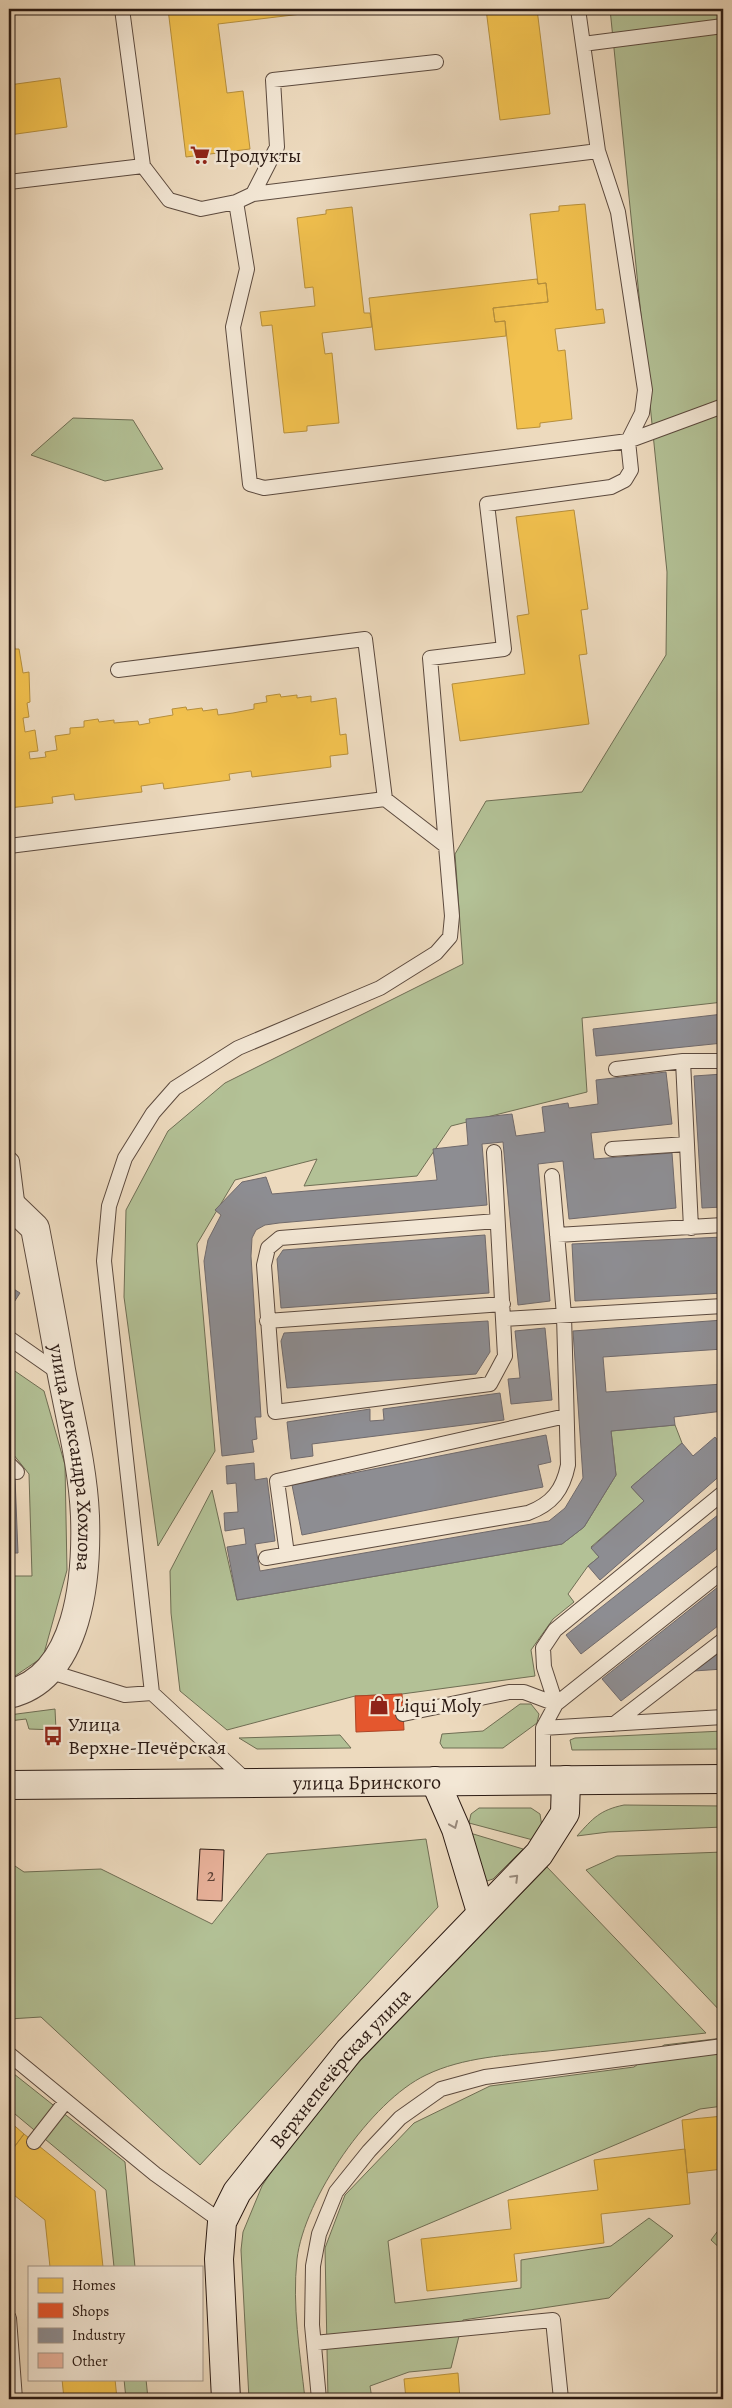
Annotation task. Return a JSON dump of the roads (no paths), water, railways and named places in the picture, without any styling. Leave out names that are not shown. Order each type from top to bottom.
[{"type":"street","name":"улица Александра Хохлова","points":[[9,1694],[20,1691],[48,1671],[67,1645],[80,1599],[84,1566],[85,1515],[78,1459],[35,1228],[14,1207]]},
{"type":"street","name":"улица Бринского","points":[[9,1785],[723,1779]]},
{"type":"street","name":"Верхнепечёрская улица","points":[[226,2399],[219,2259],[222,2222],[237,2192],[349,2051],[480,1912],[538,1854],[565,1813],[555,1780]]},
{"type":"street","points":[[435,1781],[456,1829],[480,1912]]},
{"type":"lane","points":[[122,9],[143,166],[169,200],[201,209],[236,202],[253,194],[598,151]]},
{"type":"lane","points":[[248,1783],[152,1693],[104,1261],[109,1206],[125,1158],[153,1112],[175,1088],[238,1048],[380,988],[436,954],[450,937],[452,916],[430,658],[504,649],[487,504],[611,487],[625,480],[631,470],[628,441],[642,413],[645,390],[618,212],[598,151],[578,9]]},
{"type":"lane","points":[[583,44],[723,26]]},
{"type":"lane","points":[[253,194],[277,147],[273,80],[436,62]]},
{"type":"lane","points":[[9,182],[143,166]]},
{"type":"lane","points":[[236,202],[247,269],[233,327],[250,484],[264,488],[628,441],[723,406]]},
{"type":"lane","points":[[118,670],[365,639],[385,799]]},
{"type":"lane","points":[[9,846],[385,799],[446,846]]},
{"type":"lane","points":[[683,1061],[691,1228]]},
{"type":"lane","points":[[616,1069],[683,1061],[723,1061]]},
{"type":"lane","points":[[612,1149],[687,1144]]},
{"type":"lane","points":[[494,1152],[505,1356],[490,1384],[275,1412],[264,1265],[268,1248],[280,1238],[497,1221]]},
{"type":"lane","points":[[9,1158],[12,1161],[14,1207]]},
{"type":"lane","points":[[266,1558],[528,1513],[544,1507],[565,1483],[568,1465],[564,1315],[552,1176]]},
{"type":"lane","points":[[557,1235],[723,1225]]},
{"type":"lane","points":[[267,1321],[503,1304]]},
{"type":"lane","points":[[503,1319],[723,1306]]},
{"type":"lane","points":[[9,1338],[62,1375]]},
{"type":"lane","points":[[287,1554],[277,1481],[566,1416]]},
{"type":"lane","points":[[556,1704],[544,1667],[543,1648],[555,1630],[723,1493]]},
{"type":"lane","points":[[555,1780],[542,1728],[556,1704],[723,1571]]},
{"type":"lane","points":[[614,1724],[723,1640]]},
{"type":"lane","points":[[48,1671],[125,1695],[152,1693]]},
{"type":"lane","points":[[403,1714],[509,1692],[524,1692],[556,1704]]},
{"type":"lane","points":[[542,1728],[723,1717]]},
{"type":"lane","points":[[319,2399],[314,2343],[312,2266],[319,2234],[336,2192],[369,2151],[400,2118],[441,2089],[485,2077],[723,2046]]},
{"type":"lane","points":[[9,2054],[155,2174],[222,2222]]},
{"type":"lane","points":[[34,2142],[66,2101]]},
{"type":"lane","points":[[9,2318],[16,2399]]},
{"type":"lane","points":[[314,2343],[553,2320],[561,2399]]},
{"type":"place","name":"Продукты","points":[[200,155]]},
{"type":"place","name":"Liqui Moly","points":[[379,1705]]},
{"type":"place","name":"Улица Верхне-Печёрская","points":[[53,1736]]}]
